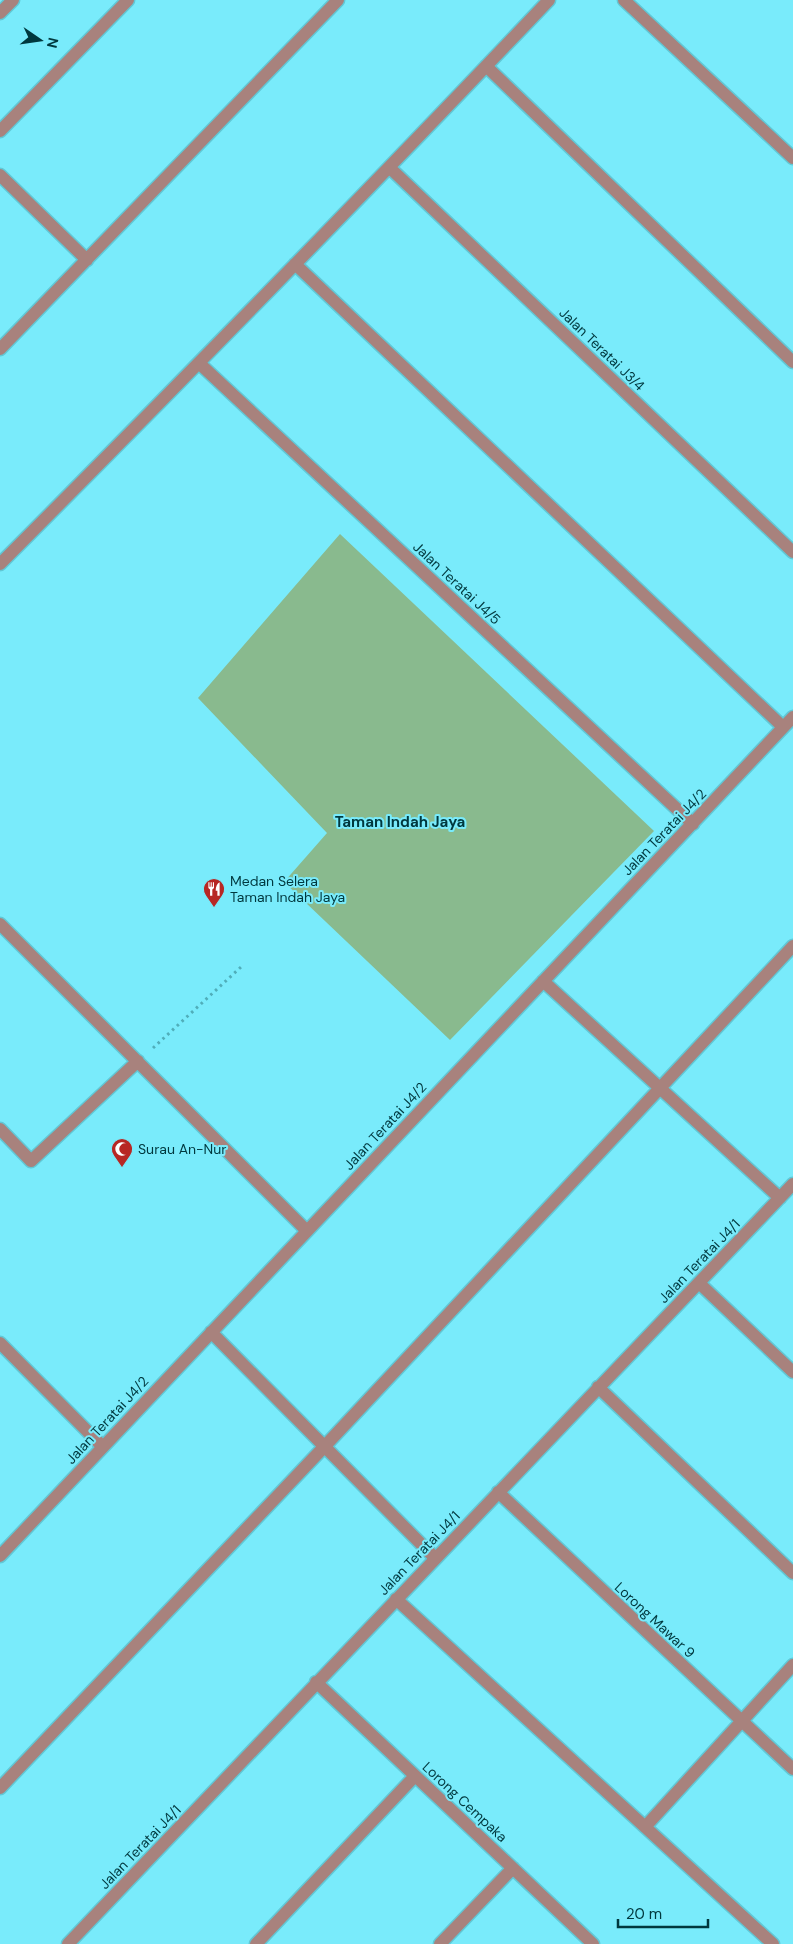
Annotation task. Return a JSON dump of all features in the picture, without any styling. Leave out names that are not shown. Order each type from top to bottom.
[{"type":"street","points":[[0,13],[13,0]]},
{"type":"street","points":[[0,131],[128,0]]},
{"type":"street","points":[[0,349],[338,0]]},
{"type":"street","points":[[0,564],[200,364],[549,0]]},
{"type":"street","points":[[624,0],[793,158]]},
{"type":"street","points":[[486,66],[793,362]]},
{"type":"street","name":"Jalan Teratai J3/4","points":[[390,168],[793,552]]},
{"type":"street","points":[[0,175],[87,260]]},
{"type":"street","points":[[295,264],[783,728]]},
{"type":"street","name":"Jalan Teratai J4/5","points":[[200,364],[693,824]]},
{"type":"street","name":"Jalan Teratai J4/2","points":[[0,1556],[793,717]]},
{"type":"street","points":[[0,924],[307,1231]]},
{"type":"street","points":[[0,1788],[324,1447],[793,946]]},
{"type":"street","points":[[543,981],[780,1198]]},
{"type":"street","points":[[0,1128],[31,1161],[138,1062]]},
{"type":"street","name":"Jalan Teratai J4/1","points":[[68,1944],[434,1558],[793,1184]]},
{"type":"street","points":[[699,1283],[793,1372]]},
{"type":"street","points":[[211,1332],[434,1558]]},
{"type":"street","points":[[0,1343],[103,1447]]},
{"type":"street","points":[[598,1387],[793,1573]]},
{"type":"street","name":"Lorong Mawar 9","points":[[498,1492],[793,1769]]},
{"type":"street","points":[[396,1598],[773,1944]]},
{"type":"street","points":[[645,1828],[793,1665]]},
{"type":"street","name":"Lorong Cempaka","points":[[316,1682],[594,1944]]},
{"type":"street","points":[[256,1944],[415,1776]]},
{"type":"street","points":[[440,1944],[513,1868]]},
{"type":"path","points":[[138,1062],[241,967]]},
{"type":"green space","points":[[340,534],[654,831],[450,1040],[284,882],[327,833],[198,698]]},
{"type":"place","name":"Medan Selera Taman Indah Jaya","points":[[214,908]]},
{"type":"place","name":"Surau An-Nur","points":[[122,1168]]},
{"type":"district","name":"Taman Indah Jaya","points":[[400,822]]}]
